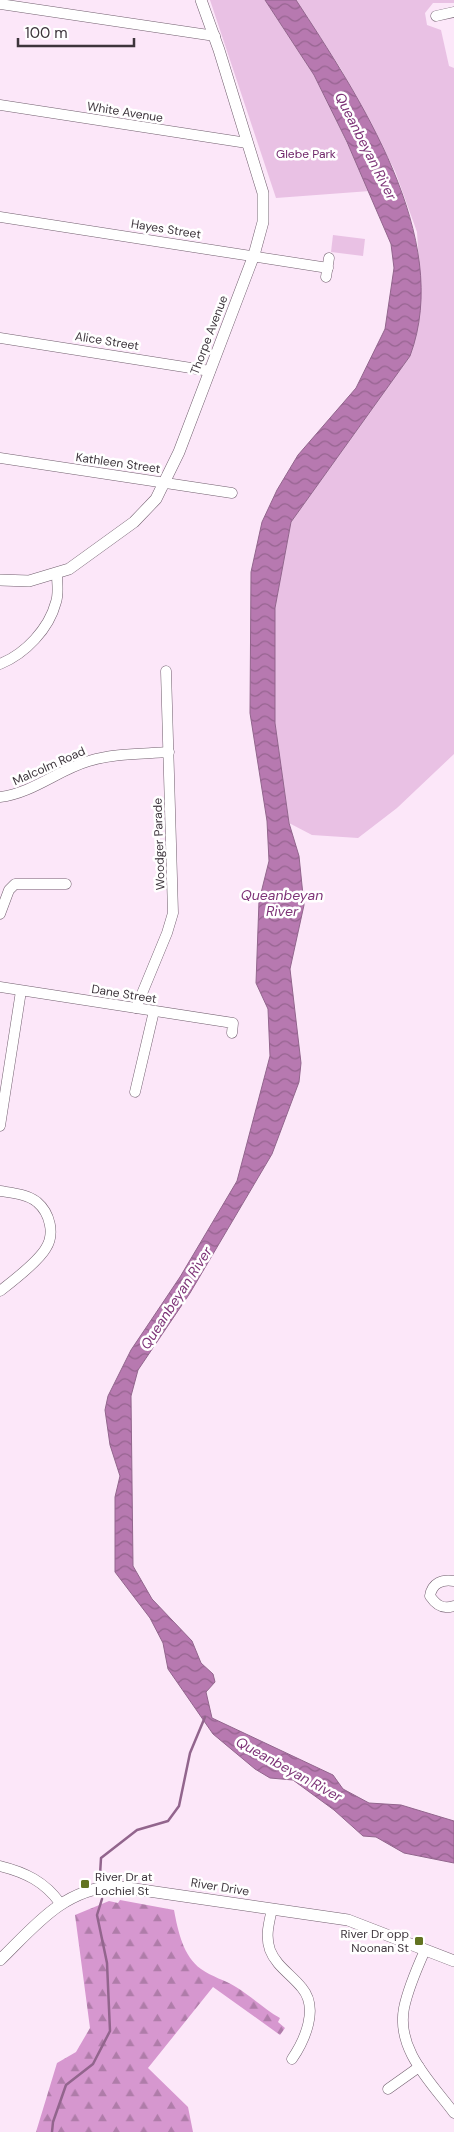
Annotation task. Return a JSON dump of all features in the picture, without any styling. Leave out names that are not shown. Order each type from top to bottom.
[{"type":"street","name":"Thorpe Avenue","points":[[0,580],[29,581],[57,575],[81,562],[146,512],[165,482],[254,255],[264,207],[263,193],[215,36],[201,0]]},
{"type":"street","points":[[0,4],[215,36]]},
{"type":"street","points":[[436,16],[454,12]]},
{"type":"street","name":"White Avenue","points":[[0,105],[247,143]]},
{"type":"street","name":"Hayes Street","points":[[0,217],[328,267]]},
{"type":"street","name":"Alice Street","points":[[0,338],[210,371]]},
{"type":"street","name":"Kathleen Street","points":[[0,458],[232,492]]},
{"type":"street","points":[[0,664],[23,652],[44,626],[56,602],[57,575]]},
{"type":"street","name":"Woodger Parade","points":[[136,1008],[168,933],[173,913],[166,672]]},
{"type":"street","name":"Malcolm Road","points":[[0,797],[23,792],[94,759],[169,752]]},
{"type":"street","points":[[0,914],[9,890],[17,883],[66,884]]},
{"type":"street","name":"Dane Street","points":[[0,987],[233,1023],[232,1033]]},
{"type":"street","points":[[0,1126],[21,990]]},
{"type":"street","points":[[135,1092],[154,1011]]},
{"type":"street","points":[[0,1191],[21,1194],[37,1202],[49,1220],[51,1234],[46,1249],[0,1291]]},
{"type":"street","points":[[454,1581],[440,1582],[434,1586],[430,1596],[440,1606],[448,1608],[454,1606]]},
{"type":"street","points":[[0,1866],[20,1871],[35,1878],[50,1890],[60,1903]]},
{"type":"street","name":"River Drive","points":[[0,1960],[60,1903],[89,1890],[114,1886],[348,1920],[454,1961]]},
{"type":"street","points":[[272,1909],[267,1930],[270,1950],[276,1961],[303,1989],[310,2007],[304,2038],[292,2058]]},
{"type":"street","points":[[425,1950],[407,1998],[402,2020],[405,2041],[419,2067],[454,2112]]},
{"type":"street","points":[[388,2089],[419,2067]]},
{"type":"green space","name":"Glebe Park","points":[[210,0],[265,0],[314,75],[370,191],[276,198]]},
{"type":"green space","points":[[296,0],[454,0],[454,3],[433,3],[425,13],[427,25],[441,30],[449,66],[454,68],[454,754],[397,808],[358,838],[312,835],[289,823],[275,723],[275,608],[291,522],[410,356],[421,298],[417,232],[395,171],[341,69]]},
{"type":"green space","points":[[333,235],[365,239],[363,256],[331,252]]},
{"type":"green space","points":[[120,1900],[174,1910],[182,1942],[195,1964],[205,1972],[248,1995],[280,2018],[278,2022],[285,2028],[280,2035],[213,1987],[148,2068],[188,2107],[193,2132],[36,2132],[57,2063],[76,2052],[90,2028],[75,1915],[109,1901],[118,1903]]},
{"type":"water","name":"Queanbeyan River","points":[[265,0],[296,0],[346,79],[371,123],[393,169],[410,217],[419,264],[420,311],[410,356],[291,522],[275,608],[275,723],[289,823],[299,856],[304,905],[290,969],[301,1063],[299,1082],[272,1154],[190,1293],[138,1370],[131,1396],[133,1566],[152,1599],[192,1641],[201,1663],[213,1674],[215,1682],[206,1692],[212,1718],[333,1775],[343,1789],[369,1803],[401,1805],[454,1821],[454,1863],[404,1853],[376,1837],[363,1836],[334,1810],[293,1780],[270,1778],[255,1769],[213,1734],[168,1669],[163,1643],[150,1618],[115,1572],[115,1497],[120,1476],[110,1445],[105,1410],[108,1396],[131,1350],[180,1277],[237,1181],[270,1056],[268,1009],[256,983],[259,901],[269,861],[267,821],[250,713],[251,572],[262,522],[277,490],[298,455],[356,388],[385,329],[394,268],[391,244],[347,142],[314,75]]},
{"type":"waterway","points":[[100,1875],[101,1858],[137,1830],[168,1821],[179,1806],[190,1753],[205,1717]]},
{"type":"waterway","points":[[52,2132],[53,2122],[66,2085],[93,2064],[110,2031],[107,1963],[97,1915],[102,1899]]},
{"type":"place","name":"River Dr at Lochiel St","points":[[85,1884]]},
{"type":"place","name":"River Dr opp Noonan St","points":[[419,1941]]}]
